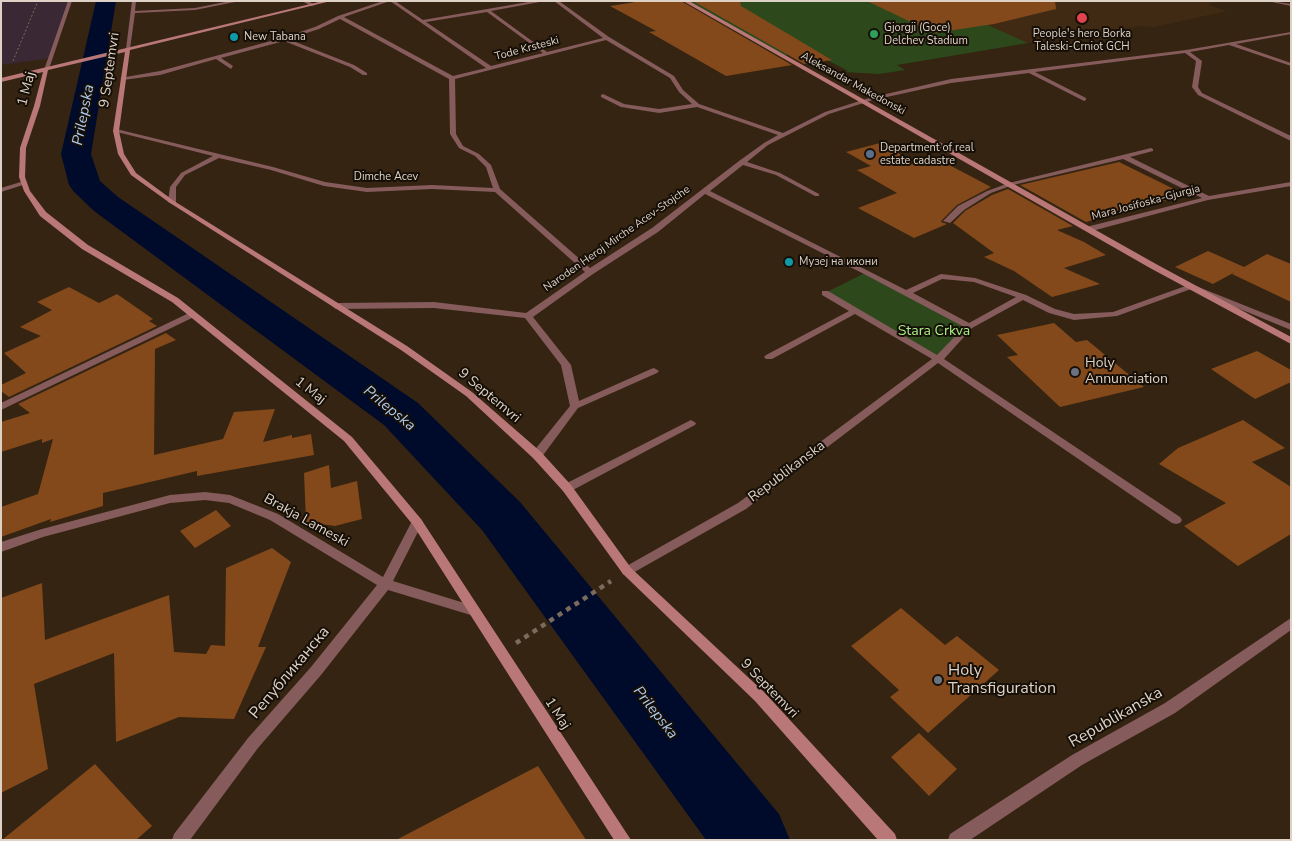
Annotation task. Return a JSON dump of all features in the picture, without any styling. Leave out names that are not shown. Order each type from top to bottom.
[{"type":"street","name":"1 Maj","points":[[70,1],[46,69],[37,106],[23,148],[22,177],[27,191],[43,214],[85,247],[175,300],[191,315],[348,439],[418,522],[623,840]]},
{"type":"street","name":"9 Septemvri","points":[[134,1],[116,131],[121,154],[133,174],[172,202],[404,348],[469,394],[537,455],[566,488],[627,570],[760,697],[889,840]]},
{"type":"street","points":[[133,12],[195,9],[238,1]]},
{"type":"street","points":[[304,1],[313,5]]},
{"type":"street","points":[[1,80],[329,1]]},
{"type":"street","points":[[123,78],[160,72],[216,58],[317,28],[340,17],[388,1]]},
{"type":"street","points":[[392,1],[491,69]]},
{"type":"street","points":[[421,22],[543,1]]},
{"type":"street","points":[[556,1],[607,38],[672,77],[681,90],[697,105],[783,135]]},
{"type":"street","name":"Aleksandar Makedonski","points":[[685,1],[1011,184],[1089,230],[1291,341]]},
{"type":"street","points":[[1272,1],[1291,5]]},
{"type":"street","points":[[487,10],[547,54]]},
{"type":"street","points":[[340,17],[452,78],[453,134],[461,147],[476,155],[489,166],[497,190],[590,272]]},
{"type":"street","name":"Naroden Heroj Mirche Acev-Stojche","points":[[528,316],[654,230],[706,192],[741,162],[783,135],[807,125],[828,113],[862,102],[951,81],[1186,51],[1291,33]]},
{"type":"street","points":[[284,38],[352,66],[365,74]]},
{"type":"street","name":"Tode Krsteski","points":[[452,78],[607,38]]},
{"type":"street","points":[[1230,44],[1291,64]]},
{"type":"street","points":[[1186,51],[1199,61],[1195,87],[1200,94],[1291,139]]},
{"type":"street","points":[[216,58],[231,67]]},
{"type":"street","points":[[1030,72],[1084,99]]},
{"type":"street","points":[[603,96],[623,106],[659,111],[697,105]]},
{"type":"street","name":"Dimche Acev","points":[[116,131],[273,169],[324,184],[367,190],[432,187],[497,190]]},
{"type":"street","points":[[947,221],[961,208],[989,192],[1011,184],[1151,150]]},
{"type":"street","points":[[172,202],[172,187],[183,174],[218,156]]},
{"type":"street","name":"Mara Josifoska-Gjurgja","points":[[1122,156],[1208,198]]},
{"type":"street","points":[[741,162],[778,174],[817,195]]},
{"type":"street","points":[[1,190],[24,183]]},
{"type":"street","name":"Mara Josifoska-Gjurgja","points":[[1089,230],[1208,198],[1291,184]]},
{"type":"street","points":[[706,192],[969,326]]},
{"type":"street","points":[[906,293],[942,276],[974,280],[1023,297],[1052,311],[1074,316],[1114,314],[1190,286]]},
{"type":"street","name":"Aleksandar Makedonski","points":[[1190,286],[1291,327]]},
{"type":"street","points":[[825,293],[938,359],[1176,520]]},
{"type":"street","name":"Republikanska","points":[[627,570],[742,506],[938,359],[969,326],[1023,297]]},
{"type":"street","points":[[336,306],[434,305],[528,316],[566,365],[576,406]]},
{"type":"street","points":[[769,357],[855,311]]},
{"type":"street","points":[[1,407],[191,315]]},
{"type":"street","points":[[537,455],[576,406],[654,371]]},
{"type":"street","points":[[566,488],[691,423]]},
{"type":"street","name":"Brakja Lameski","points":[[1,547],[42,533],[170,499],[205,496],[230,500],[274,517],[385,584],[474,611]]},
{"type":"street","name":"Републиканска","points":[[180,840],[253,743],[316,671],[385,584],[418,522]]},
{"type":"street","name":"Republikanska","points":[[956,840],[1076,760],[1170,708],[1291,623]]},
{"type":"path","points":[[13,62],[38,1]]},
{"type":"path","points":[[501,653],[627,570]]},
{"type":"shaded area","points":[[1,1],[70,1],[51,58],[1,65]]},
{"type":"shaded area","name":"People's hero Borka Taleski-Crniot GCH","points":[[934,1],[1217,1],[1208,5],[1227,11],[1154,27],[1141,26],[1028,43]]},
{"type":"green space","name":"Gjorgji (Goce) Delchev Stadium","points":[[685,1],[934,1],[1028,43],[897,65],[905,70],[879,74],[843,72],[848,71],[827,60],[831,59],[816,51],[781,56]]},
{"type":"green space","name":"Stara Crkva","points":[[867,272],[969,326],[938,359],[825,293]]},
{"type":"building","points":[[642,1],[681,1],[792,65],[726,76],[649,32],[656,31],[610,6]]},
{"type":"building","points":[[693,1],[740,1],[741,6],[832,60],[804,64]]},
{"type":"building","points":[[867,1],[1055,1],[1056,9],[994,24],[934,33]]},
{"type":"building","points":[[880,143],[918,164],[938,159],[991,187],[957,205],[941,222],[947,224],[914,238],[858,208],[897,193],[857,170],[871,166],[846,152]]},
{"type":"building","points":[[1119,162],[1186,195],[1086,222],[1020,185]]},
{"type":"building","points":[[1008,189],[1073,226],[1057,230],[1084,242],[1106,255],[1064,268],[1100,284],[1052,297],[1014,271],[984,257],[994,253],[953,223],[965,211],[992,195]]},
{"type":"building","points":[[1208,251],[1244,267],[1267,254],[1291,264],[1291,302],[1232,274],[1235,272],[1213,284],[1175,267]]},
{"type":"building","points":[[69,287],[99,303],[117,294],[153,319],[149,321],[157,326],[9,397],[1,391],[1,385],[26,373],[4,353],[41,336],[20,327],[52,310],[37,302]]},
{"type":"building","name":"Holy Annunciation","points":[[1054,323],[1076,342],[1087,340],[1144,387],[1060,407],[1007,357],[1018,355],[997,335]]},
{"type":"building","points":[[166,333],[176,340],[155,349],[154,455],[223,439],[234,412],[275,409],[263,442],[292,435],[292,438],[311,434],[314,455],[197,476],[197,471],[103,493],[103,506],[50,522],[51,519],[1,537],[1,507],[38,494],[53,439],[42,443],[42,439],[1,452],[1,422],[30,413],[18,404]]},
{"type":"building","points":[[1257,351],[1291,370],[1291,382],[1255,399],[1211,369]]},
{"type":"building","points":[[1243,420],[1285,448],[1252,462],[1291,487],[1291,534],[1238,566],[1184,526],[1226,503],[1159,464],[1178,448]]},
{"type":"building","points":[[329,465],[331,488],[357,481],[362,519],[335,526],[306,522],[304,473]]},
{"type":"building","points":[[216,510],[231,526],[195,548],[180,531]]},
{"type":"building","points":[[272,548],[291,562],[258,647],[266,647],[234,719],[179,717],[116,742],[114,653],[34,684],[48,769],[1,793],[1,598],[42,583],[45,640],[169,595],[174,652],[206,654],[211,645],[225,646],[226,568]]},
{"type":"building","name":"Holy Transfiguration","points":[[901,608],[945,645],[957,636],[999,670],[928,733],[890,697],[899,690],[851,646]]},
{"type":"building","points":[[919,733],[957,769],[929,796],[891,757]]},
{"type":"building","points":[[95,764],[152,826],[136,840],[2,840]]},
{"type":"building","points":[[538,766],[586,840],[396,840]]},
{"type":"waterway","name":"Prilepska","points":[[106,1],[76,154],[85,185],[106,204],[146,233],[401,414],[501,516],[753,840]]},
{"type":"place","name":"People's hero Borka Taleski-Crniot GCH","points":[[1082,18]]},
{"type":"place","name":"Gjorgji (Goce) Delchev Stadium","points":[[874,34]]},
{"type":"place","name":"New Tabana","points":[[234,37]]},
{"type":"place","name":"Department of real estate cadastre","points":[[870,154]]},
{"type":"place","name":"Музеј на икони","points":[[789,262]]},
{"type":"place","name":"Holy Annunciation","points":[[1075,372]]},
{"type":"place","name":"Holy Transfiguration","points":[[938,680]]}]
